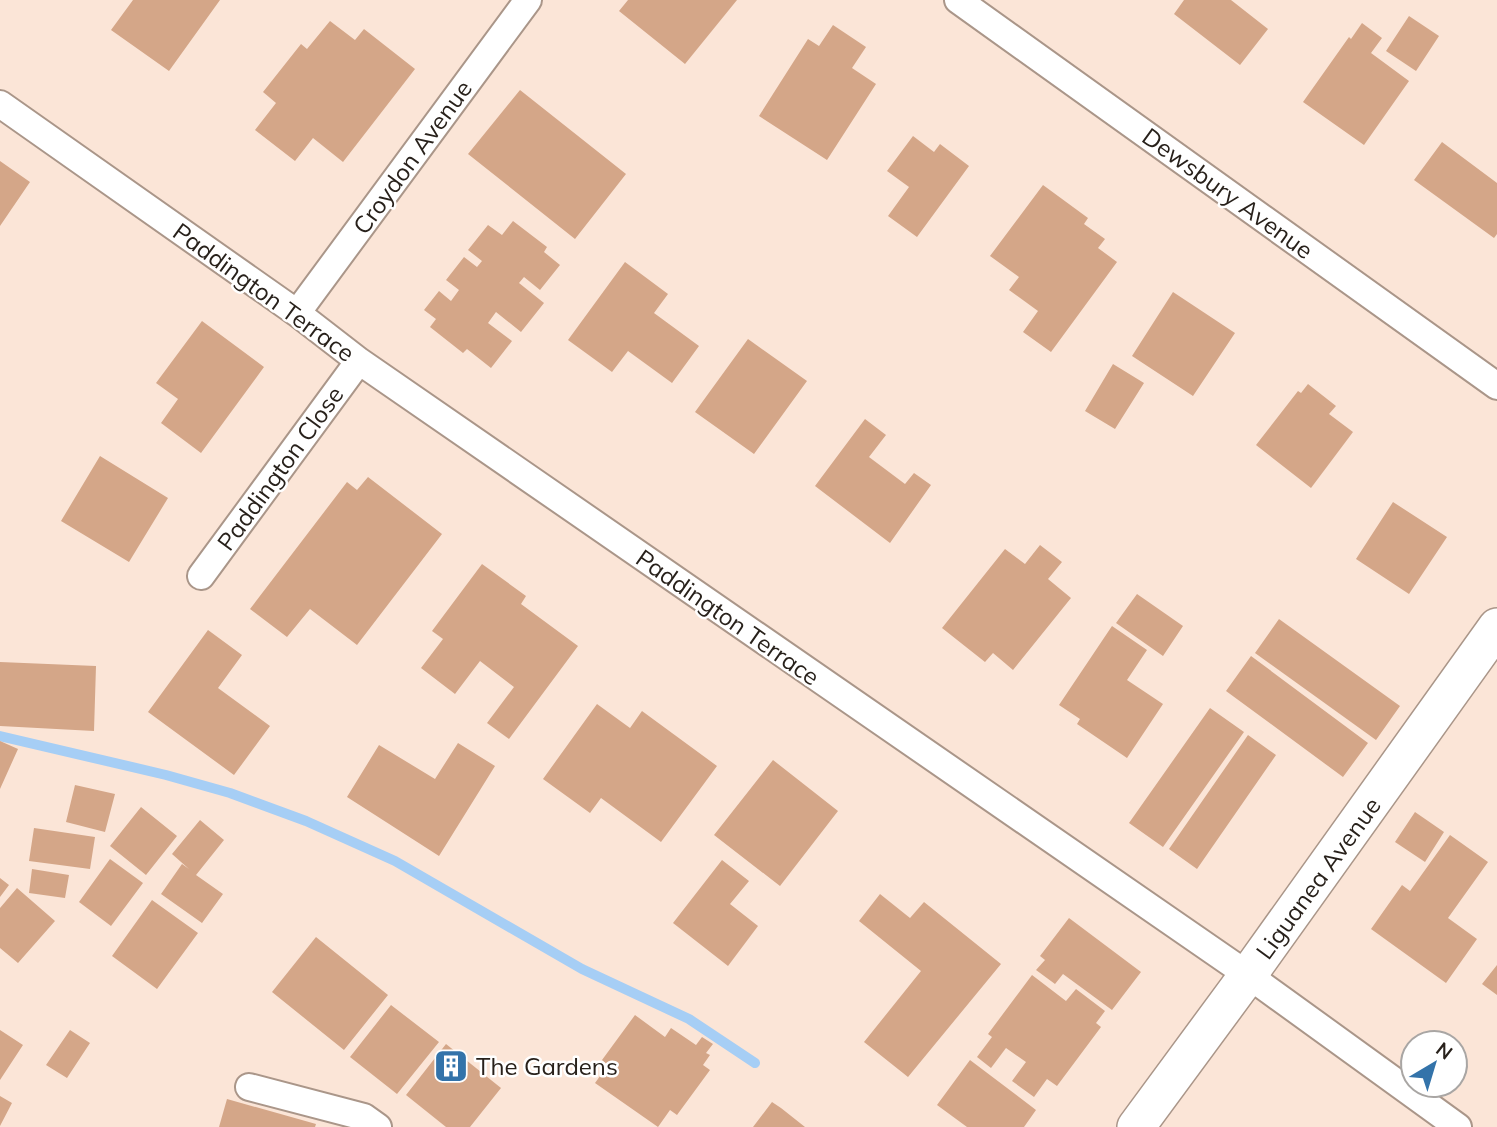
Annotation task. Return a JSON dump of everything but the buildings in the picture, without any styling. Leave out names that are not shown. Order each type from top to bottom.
[{"type":"main road","name":"Liguanea Avenue","points":[[1136,1127],[1497,627]]},
{"type":"street","name":"Croydon Avenue","points":[[297,313],[528,0]]},
{"type":"street","name":"Dewsbury Avenue","points":[[970,4],[1497,386]]},
{"type":"street","name":"Paddington Terrace","points":[[0,104],[297,313],[359,361],[1248,975],[1458,1127]]},
{"type":"street","name":"Paddington Close","points":[[201,576],[359,361]]},
{"type":"street","points":[[249,1087],[365,1117],[378,1127]]},
{"type":"waterway","points":[[0,736],[166,775],[230,793],[306,821],[395,861],[582,969],[689,1019],[755,1063]]},
{"type":"place","name":"The Gardens","points":[[451,1066]]}]
